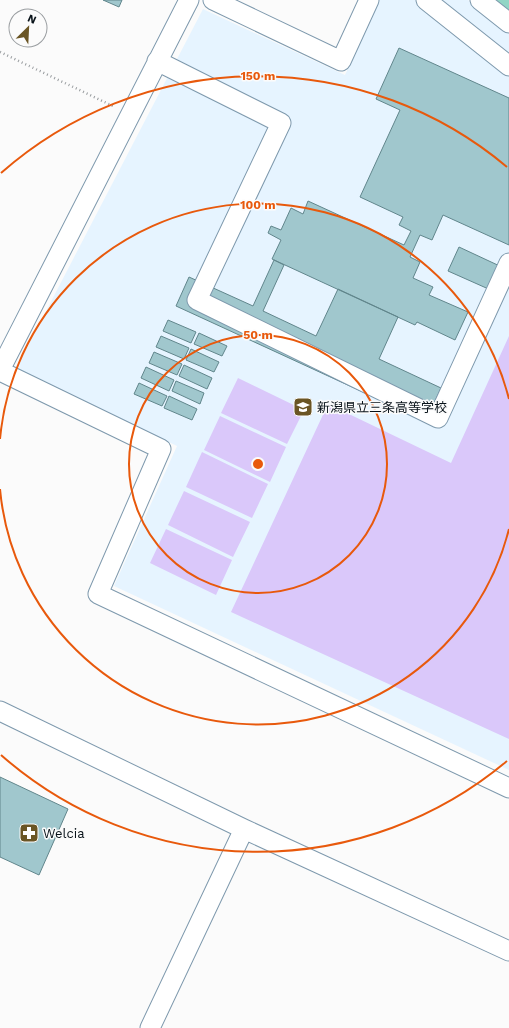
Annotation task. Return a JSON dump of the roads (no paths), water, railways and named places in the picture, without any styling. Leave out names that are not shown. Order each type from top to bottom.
[{"type":"street","points":[[189,0],[0,370],[161,449],[98,594],[509,788]]},
{"type":"street","points":[[213,0],[341,61],[369,0]]},
{"type":"street","points":[[426,0],[509,66]]},
{"type":"street","points":[[480,0],[509,23]]},
{"type":"street","points":[[157,61],[281,123],[197,300],[438,418],[509,263]]},
{"type":"street","points":[[0,711],[244,829],[509,951]]},
{"type":"street","points":[[150,1028],[244,829]]},
{"type":"place","name":"新潟県立三条高等学校","points":[[303,407]]},
{"type":"place","name":"Welcia","points":[[29,833]]}]
